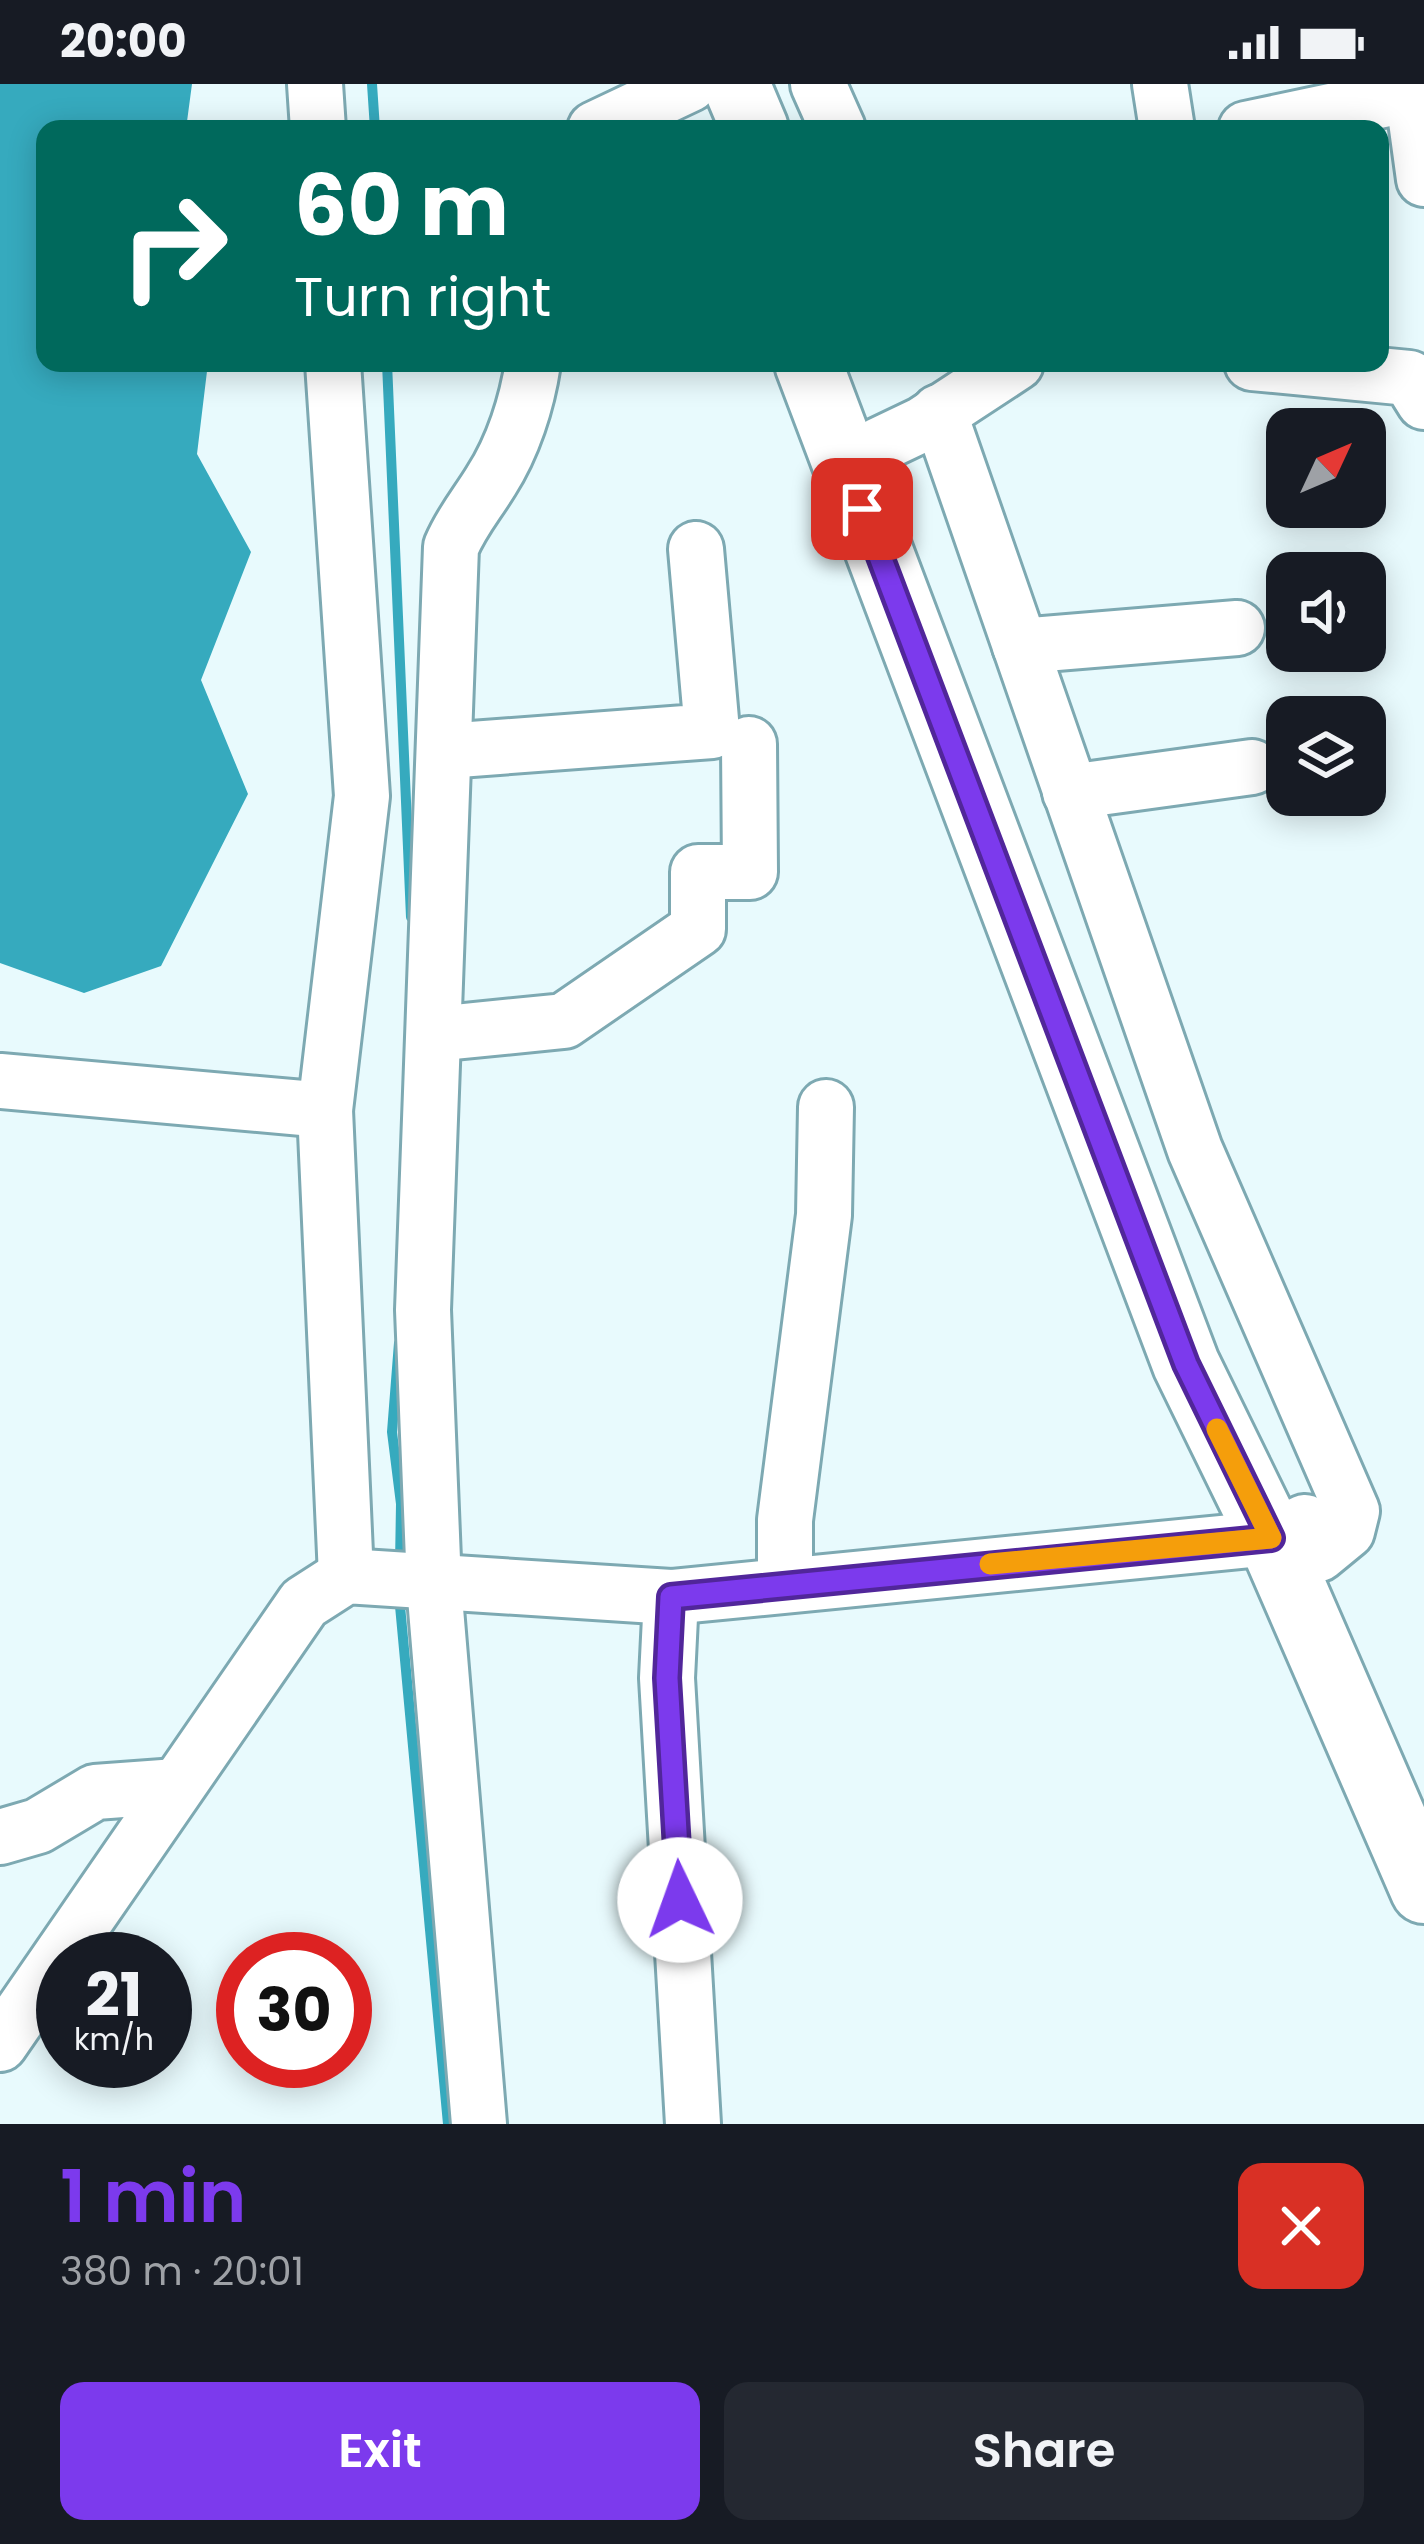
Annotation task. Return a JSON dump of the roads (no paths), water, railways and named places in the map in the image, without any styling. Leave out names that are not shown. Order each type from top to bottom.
[{"type":"main road","points":[[693,84],[710,120]]},
{"type":"main road","points":[[736,84],[750,120]]},
{"type":"main road","points":[[811,372],[1186,1364],[1298,1538],[1424,1796]]},
{"type":"main road","points":[[851,372],[1220,1349],[1298,1538],[1424,1890]]},
{"type":"street","points":[[315,84],[317,120]]},
{"type":"street","points":[[615,120],[693,84]]},
{"type":"street","points":[[818,84],[834,120]]},
{"type":"street","points":[[1160,84],[1166,120]]},
{"type":"street","points":[[1283,120],[1411,89],[1424,179]]},
{"type":"street","points":[[335,372],[414,780],[434,1034],[422,1310],[396,1581]]},
{"type":"street","points":[[478,2124],[326,1110],[414,780],[451,547],[464,515],[493,479],[516,430],[531,372]]},
{"type":"street","points":[[879,445],[946,391],[994,372]]},
{"type":"street","points":[[1389,372],[1419,374]]},
{"type":"street","points":[[0,2044],[304,1603],[396,1581],[671,1597],[1347,1531],[1352,1511],[1196,1150],[1070,792],[1020,646],[946,391]]},
{"type":"street","points":[[414,780],[712,731],[696,549]]},
{"type":"street","points":[[1020,646],[1237,628]]},
{"type":"street","points":[[434,1034],[564,1022],[698,929],[698,872],[750,872],[749,744]]},
{"type":"street","points":[[1070,792],[1252,767]]},
{"type":"street","points":[[0,1081],[326,1110]]},
{"type":"street","points":[[785,1583],[785,1520],[824,1215],[826,1107]]},
{"type":"street","points":[[671,1597],[667,1678],[693,2124]]},
{"type":"street","points":[[0,1837],[38,1826],[95,1792],[177,1786]]},
{"type":"water","points":[[0,84],[192,84],[187,120],[36,120],[36,372],[207,372],[197,454],[251,552],[201,680],[248,794],[161,966],[84,993],[0,963]]},
{"type":"waterway","points":[[372,84],[374,120]]},
{"type":"waterway","points":[[387,372],[411,917]]},
{"type":"waterway","points":[[399,1343],[392,1432],[401,1504],[400,1564]]},
{"type":"waterway","points":[[399,1595],[448,2124]]}]
